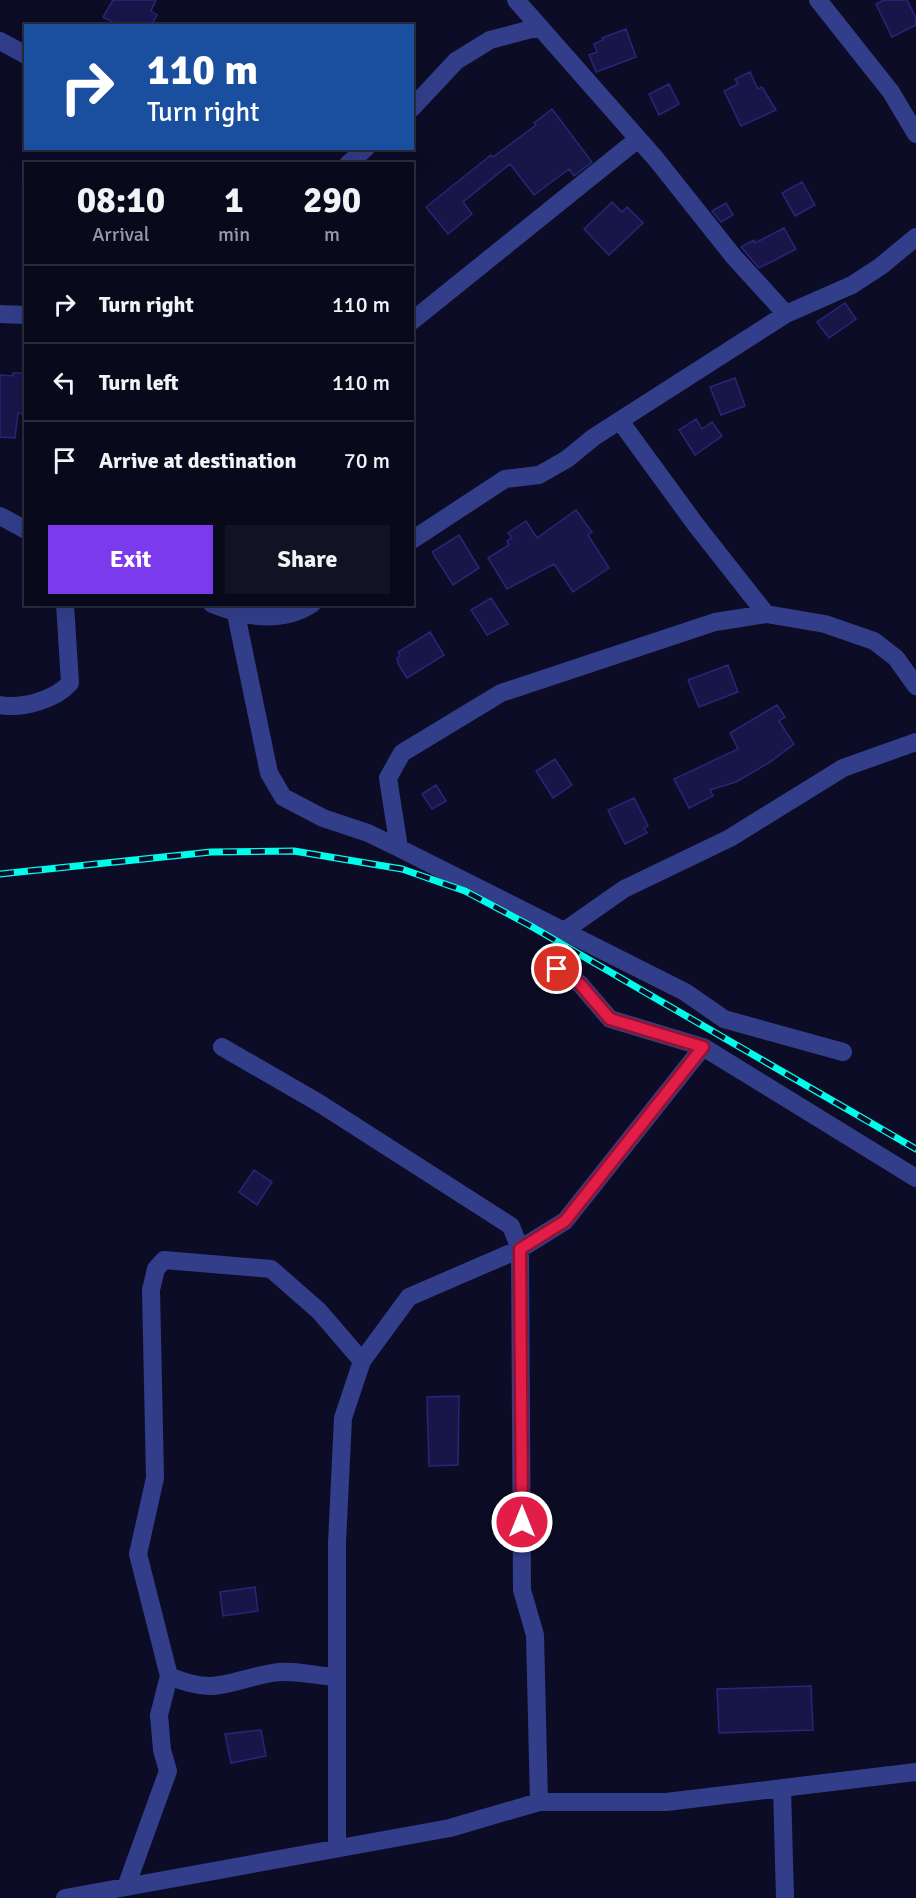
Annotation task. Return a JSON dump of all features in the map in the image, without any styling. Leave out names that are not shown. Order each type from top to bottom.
[{"type":"street","points":[[516,0],[638,139],[734,257],[786,314]]},
{"type":"street","points":[[818,0],[891,92],[916,134]]},
{"type":"street","points":[[414,106],[456,62],[490,40],[539,27]]},
{"type":"street","points":[[0,41],[24,54]]},
{"type":"street","points":[[414,319],[638,139]]},
{"type":"street","points":[[350,162],[364,150]]},
{"type":"street","points":[[414,539],[505,479],[539,475],[567,459],[594,437],[786,314],[852,285],[882,266],[916,237]]},
{"type":"street","points":[[0,314],[24,315]]},
{"type":"street","points":[[620,421],[696,525],[766,614]]},
{"type":"street","points":[[0,516],[24,529]]},
{"type":"street","points":[[0,705],[45,700],[62,693],[70,683],[65,606]]},
{"type":"street","points":[[217,606],[236,614],[268,617],[298,613],[309,606]]},
{"type":"street","points":[[236,614],[269,773],[282,797],[322,818],[368,833],[399,848],[685,992],[724,1019],[843,1052]]},
{"type":"street","points":[[399,848],[388,778],[402,753],[501,693],[715,622],[766,614],[825,624],[874,641],[896,658],[916,686]]},
{"type":"street","points":[[564,931],[624,889],[730,838],[843,768],[916,742]]},
{"type":"street","points":[[557,969],[580,984],[610,1019],[703,1047],[916,1178]]},
{"type":"street","points":[[222,1047],[319,1103],[511,1226],[520,1249],[522,1590],[535,1635],[539,1802]]},
{"type":"street","points":[[337,1848],[337,1544],[343,1418],[362,1361],[409,1297],[520,1249],[565,1221],[703,1047]]},
{"type":"street","points":[[126,1887],[168,1771],[162,1750],[159,1715],[169,1676],[138,1554],[155,1478],[151,1290],[156,1269],[164,1260],[271,1269],[318,1311],[362,1361]]},
{"type":"street","points":[[169,1676],[190,1685],[216,1688],[274,1672],[337,1677]]},
{"type":"street","points":[[64,1898],[450,1828],[539,1802],[666,1802],[916,1772]]},
{"type":"street","points":[[782,1788],[785,1898]]},
{"type":"building","points":[[113,0],[156,0],[151,11],[157,15],[152,24],[115,24],[103,17]]},
{"type":"building","points":[[884,0],[907,0],[916,18],[916,25],[892,37],[876,4]]},
{"type":"building","points":[[626,29],[636,57],[596,72],[589,55],[597,52],[594,44],[603,40],[602,38]]},
{"type":"building","points":[[750,72],[758,89],[762,87],[776,110],[741,126],[724,91],[738,84],[735,79]]},
{"type":"building","points":[[669,84],[679,104],[659,115],[649,94]]},
{"type":"building","points":[[552,109],[592,162],[574,176],[569,169],[534,195],[510,164],[463,202],[472,214],[448,234],[426,207],[491,155],[493,157],[536,125],[534,123]]},
{"type":"building","points":[[802,182],[815,205],[795,216],[782,193]]},
{"type":"building","points":[[612,202],[622,212],[627,207],[643,223],[609,255],[584,229]]},
{"type":"building","points":[[726,203],[733,215],[721,222],[712,211]]},
{"type":"building","points":[[784,228],[796,249],[759,268],[741,247],[754,240],[755,243]]},
{"type":"building","points":[[845,303],[856,319],[829,338],[817,322]]},
{"type":"building","points":[[13,373],[24,373],[24,414],[18,413],[15,438],[0,437],[0,375],[13,376]]},
{"type":"building","points":[[735,378],[745,406],[721,415],[710,387]]},
{"type":"building","points":[[696,419],[702,429],[712,422],[722,436],[695,455],[679,430]]},
{"type":"building","points":[[576,510],[592,532],[588,535],[609,568],[573,592],[554,564],[507,589],[488,558],[509,545],[507,541],[512,538],[508,533],[526,521],[537,538]]},
{"type":"building","points":[[459,535],[479,568],[453,585],[432,552]]},
{"type":"building","points":[[491,598],[508,624],[487,635],[471,610]]},
{"type":"building","points":[[430,632],[444,655],[407,678],[398,664],[397,658],[400,656],[398,652]]},
{"type":"building","points":[[728,665],[738,692],[699,707],[688,680]]},
{"type":"building","points":[[777,705],[785,717],[779,721],[794,744],[770,762],[736,782],[710,790],[713,796],[689,808],[674,779],[738,749],[730,733]]},
{"type":"building","points":[[555,759],[572,785],[553,798],[536,771]]},
{"type":"building","points":[[436,785],[446,801],[432,809],[422,794]]},
{"type":"building","points":[[634,798],[648,826],[644,828],[647,833],[625,844],[608,810]]},
{"type":"building","points":[[254,1170],[272,1182],[257,1205],[239,1192]]},
{"type":"building","points":[[459,1396],[458,1465],[429,1466],[427,1397]]},
{"type":"building","points":[[255,1587],[258,1611],[223,1616],[220,1592]]},
{"type":"building","points":[[811,1686],[813,1730],[719,1733],[717,1689]]},
{"type":"building","points":[[261,1730],[266,1756],[231,1763],[225,1734]]},
{"type":"railway","points":[[0,874],[211,852],[294,851],[402,869],[465,891],[529,925],[916,1149]]},
{"type":"route","points":[[522,1522],[520,1249],[565,1221],[703,1047],[610,1019],[580,984],[557,969]]}]
